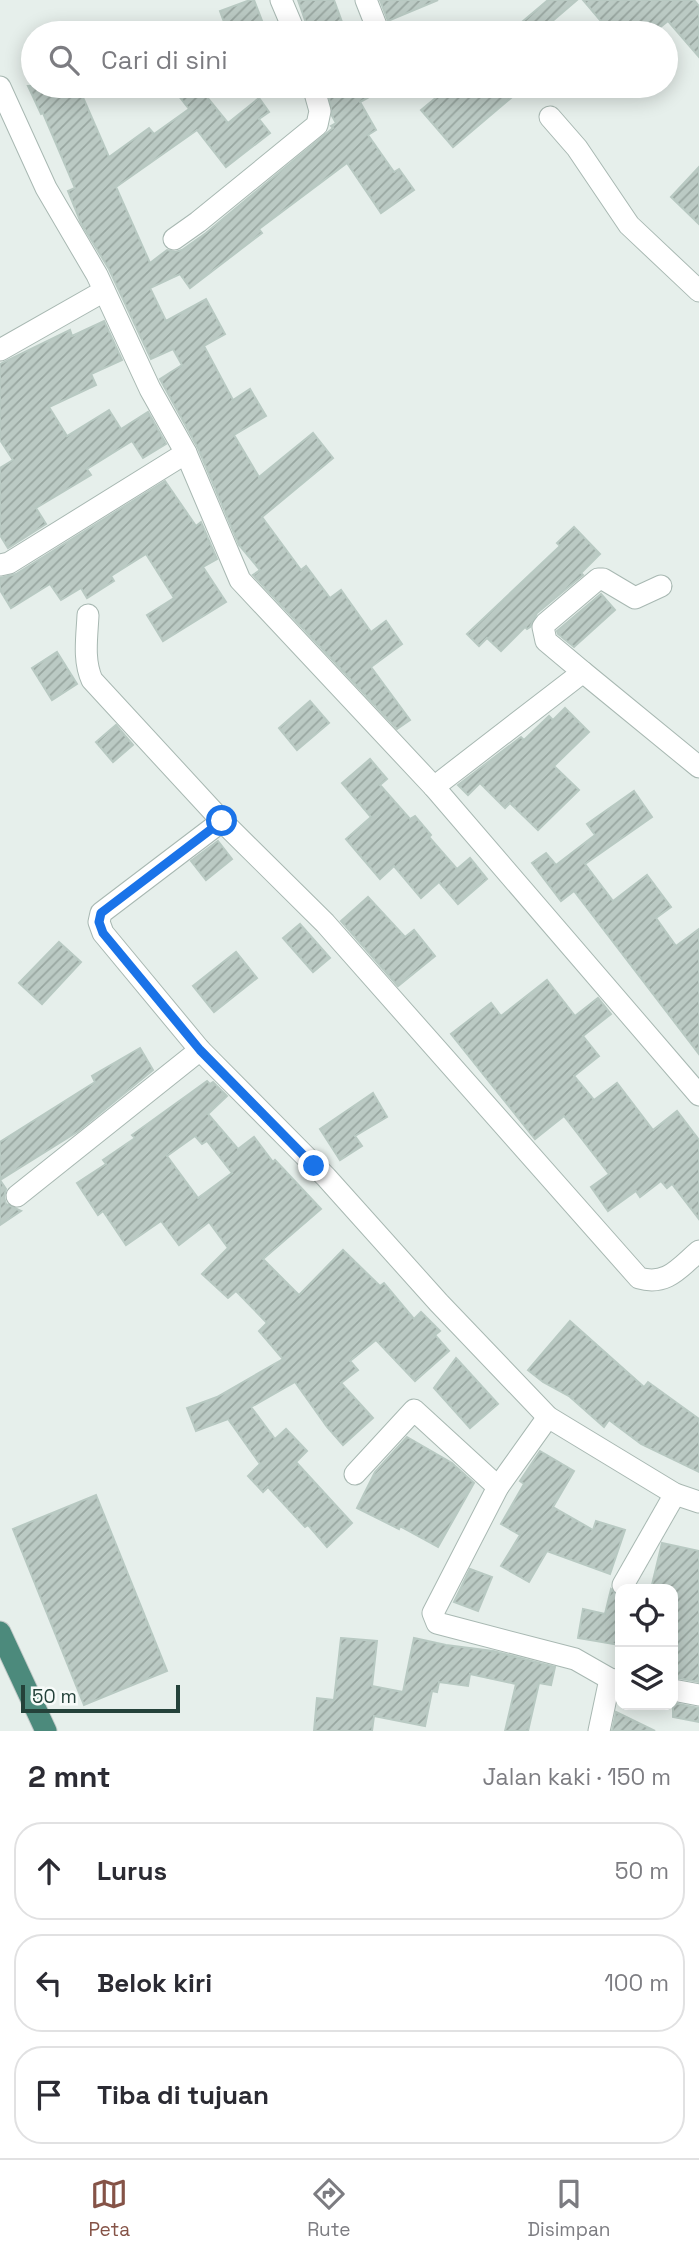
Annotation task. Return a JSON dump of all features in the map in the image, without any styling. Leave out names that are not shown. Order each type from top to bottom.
[{"type":"highway","points":[[0,1632],[46,1731]]},
{"type":"street","points":[[281,0],[290,21]]},
{"type":"street","points":[[366,0],[374,21]]},
{"type":"street","points":[[0,87],[46,188],[104,291],[150,389],[186,453],[240,580],[434,787],[699,1095]]},
{"type":"street","points":[[174,239],[317,125],[319,98]]},
{"type":"street","points":[[550,117],[577,148],[629,225],[699,291]]},
{"type":"street","points":[[0,350],[104,291]]},
{"type":"street","points":[[0,565],[9,563],[186,453]]},
{"type":"street","points":[[661,586],[635,598],[603,579],[598,579],[543,627],[546,641],[699,767]]},
{"type":"street","points":[[88,615],[86,656],[87,669],[92,680],[222,821],[325,922],[639,1278],[653,1282],[668,1277],[699,1251]]},
{"type":"street","points":[[434,787],[583,672]]},
{"type":"street","points":[[222,821],[101,913],[99,922],[103,933],[200,1050],[326,1177],[472,1340],[548,1417],[675,1494],[699,1502]]},
{"type":"street","points":[[17,1196],[200,1050]]},
{"type":"street","points":[[355,1474],[414,1410],[498,1487]]},
{"type":"street","points":[[548,1417],[498,1487],[433,1613],[437,1623],[575,1659],[615,1680],[599,1731]]},
{"type":"street","points":[[624,1584],[675,1494]]},
{"type":"street","points":[[678,1691],[699,1695]]},
{"type":"building","points":[[254,0],[262,21],[224,21],[220,11]]},
{"type":"building","points":[[298,0],[334,0],[342,21],[305,21]]},
{"type":"building","points":[[380,0],[438,0],[388,21]]},
{"type":"building","points":[[548,0],[577,0],[552,21],[523,21]]},
{"type":"building","points":[[583,0],[694,0],[699,6],[699,57],[678,33],[678,21],[601,21]]},
{"type":"building","points":[[34,98],[83,98],[109,157],[149,128],[154,134],[189,109],[180,98],[208,98],[228,123],[259,98],[269,112],[259,119],[270,133],[226,167],[197,130],[116,187],[150,263],[167,250],[182,250],[206,233],[333,128],[331,126],[336,123],[329,98],[367,98],[360,102],[376,130],[368,135],[394,172],[399,169],[414,190],[381,213],[347,163],[259,229],[262,233],[190,288],[180,274],[150,288],[166,321],[206,299],[225,334],[204,346],[233,400],[250,389],[266,416],[234,435],[259,477],[313,433],[333,458],[262,517],[301,570],[306,566],[330,598],[341,590],[371,632],[386,621],[402,644],[371,667],[410,720],[397,729],[253,575],[260,570],[239,545],[198,448],[160,379],[182,365],[173,349],[151,359],[109,269],[81,223],[68,191],[75,188],[43,113],[41,114]]},
{"type":"building","points":[[436,98],[511,98],[453,147],[421,110]]},
{"type":"building","points":[[699,167],[699,224],[671,197]]},
{"type":"building","points":[[104,321],[122,360],[91,374],[96,385],[49,407],[67,436],[109,410],[121,429],[148,412],[166,444],[143,458],[132,441],[87,469],[91,475],[36,508],[46,524],[8,548],[0,535],[0,468],[13,460],[0,440],[0,364],[70,330],[72,336]]},
{"type":"building","points":[[165,481],[196,526],[201,522],[217,559],[203,567],[226,602],[163,641],[147,615],[174,598],[146,554],[111,576],[114,581],[87,598],[81,588],[61,600],[50,584],[11,608],[0,590],[0,578],[16,574]]},
{"type":"building","points":[[574,527],[600,554],[581,573],[583,575],[537,613],[530,627],[525,627],[501,651],[487,638],[479,646],[467,634],[560,546],[557,543]]},
{"type":"building","points":[[601,594],[615,610],[574,647],[557,631]]},
{"type":"building","points":[[57,652],[77,684],[52,700],[32,668]]},
{"type":"building","points":[[310,701],[329,723],[297,750],[279,728]]},
{"type":"building","points":[[565,708],[589,732],[554,766],[579,790],[538,830],[510,803],[505,808],[480,783],[468,795],[458,785],[521,737],[524,740],[549,716],[553,720]]},
{"type":"building","points":[[116,725],[133,745],[113,762],[96,742]]},
{"type":"building","points":[[370,759],[387,779],[380,785],[410,819],[415,816],[457,869],[470,858],[487,879],[458,904],[439,882],[421,898],[394,866],[380,879],[346,839],[371,817],[342,783]]},
{"type":"building","points":[[634,791],[652,817],[585,864],[613,901],[647,875],[671,907],[656,918],[676,946],[699,929],[699,1054],[574,891],[561,901],[532,863],[546,853],[556,865],[595,835],[587,824]]},
{"type":"building","points":[[218,841],[232,859],[206,880],[191,861]]},
{"type":"building","points":[[368,897],[405,937],[414,930],[435,956],[398,986],[341,921]]},
{"type":"building","points":[[300,924],[330,958],[313,972],[283,938]]},
{"type":"building","points":[[59,942],[81,962],[42,1004],[19,983]]},
{"type":"building","points":[[236,952],[257,978],[214,1012],[193,986]]},
{"type":"building","points":[[547,980],[575,1016],[598,998],[611,1014],[583,1036],[599,1056],[574,1076],[594,1100],[617,1083],[653,1130],[677,1111],[699,1140],[699,1219],[672,1184],[667,1188],[661,1181],[640,1197],[636,1191],[608,1211],[591,1187],[609,1174],[564,1116],[535,1139],[451,1034],[491,1003],[501,1016]]},
{"type":"building","points":[[140,1048],[153,1070],[77,1132],[0,1180],[0,1142],[95,1082],[92,1076]]},
{"type":"building","points":[[207,1081],[210,1084],[213,1082],[227,1096],[208,1114],[238,1149],[254,1137],[273,1162],[275,1160],[321,1209],[263,1259],[299,1295],[343,1250],[380,1286],[384,1283],[414,1319],[421,1312],[440,1331],[435,1335],[449,1351],[415,1381],[376,1340],[350,1361],[358,1370],[341,1383],[373,1418],[343,1445],[295,1382],[251,1407],[275,1439],[286,1429],[307,1451],[296,1462],[352,1523],[327,1547],[268,1487],[263,1492],[248,1476],[260,1464],[228,1419],[196,1431],[187,1408],[217,1397],[283,1359],[259,1331],[267,1323],[236,1291],[228,1298],[202,1274],[228,1248],[209,1222],[179,1245],[161,1221],[126,1245],[103,1211],[98,1215],[77,1183],[106,1164],[103,1160],[135,1138],[132,1135]],"holes":[[[195,1136],[202,1144],[207,1141],[232,1173],[198,1198],[167,1156]]]},
{"type":"building","points":[[373,1093],[387,1117],[355,1136],[362,1146],[340,1160],[320,1129]]},
{"type":"building","points":[[0,1180],[6,1189],[6,1204],[21,1211],[0,1225]]},
{"type":"building","points":[[570,1321],[644,1387],[648,1382],[699,1419],[699,1472],[641,1444],[609,1420],[604,1427],[569,1396],[543,1382],[528,1370]]},
{"type":"building","points":[[456,1358],[498,1404],[470,1428],[434,1388]]},
{"type":"building","points":[[407,1437],[452,1463],[474,1483],[438,1547],[400,1526],[399,1529],[357,1508],[375,1472]]},
{"type":"building","points":[[540,1451],[574,1471],[553,1507],[593,1530],[596,1521],[625,1530],[610,1574],[547,1551],[529,1582],[501,1566],[520,1535],[501,1524],[524,1484],[520,1481]]},
{"type":"building","points":[[96,1495],[167,1671],[84,1705],[13,1529]]},
{"type":"building","points":[[662,1543],[699,1551],[699,1682],[678,1678],[678,1584],[652,1584]]},
{"type":"building","points":[[470,1569],[492,1577],[478,1611],[454,1602]]},
{"type":"building","points":[[611,1589],[615,1593],[615,1644],[578,1638],[583,1609],[605,1614]]},
{"type":"building","points":[[341,1638],[377,1641],[372,1686],[403,1692],[414,1638],[493,1651],[555,1667],[551,1685],[539,1683],[528,1731],[505,1731],[516,1684],[470,1674],[468,1686],[439,1682],[437,1692],[432,1691],[425,1726],[374,1716],[372,1731],[314,1731],[317,1698],[334,1700]]},
{"type":"building","points":[[678,1704],[699,1708],[699,1722],[673,1717],[673,1710],[678,1710]]},
{"type":"building","points":[[616,1712],[655,1731],[612,1731]]},
{"type":"route","points":[[222,821],[101,913],[99,922],[103,933],[200,1050],[314,1166]]}]
